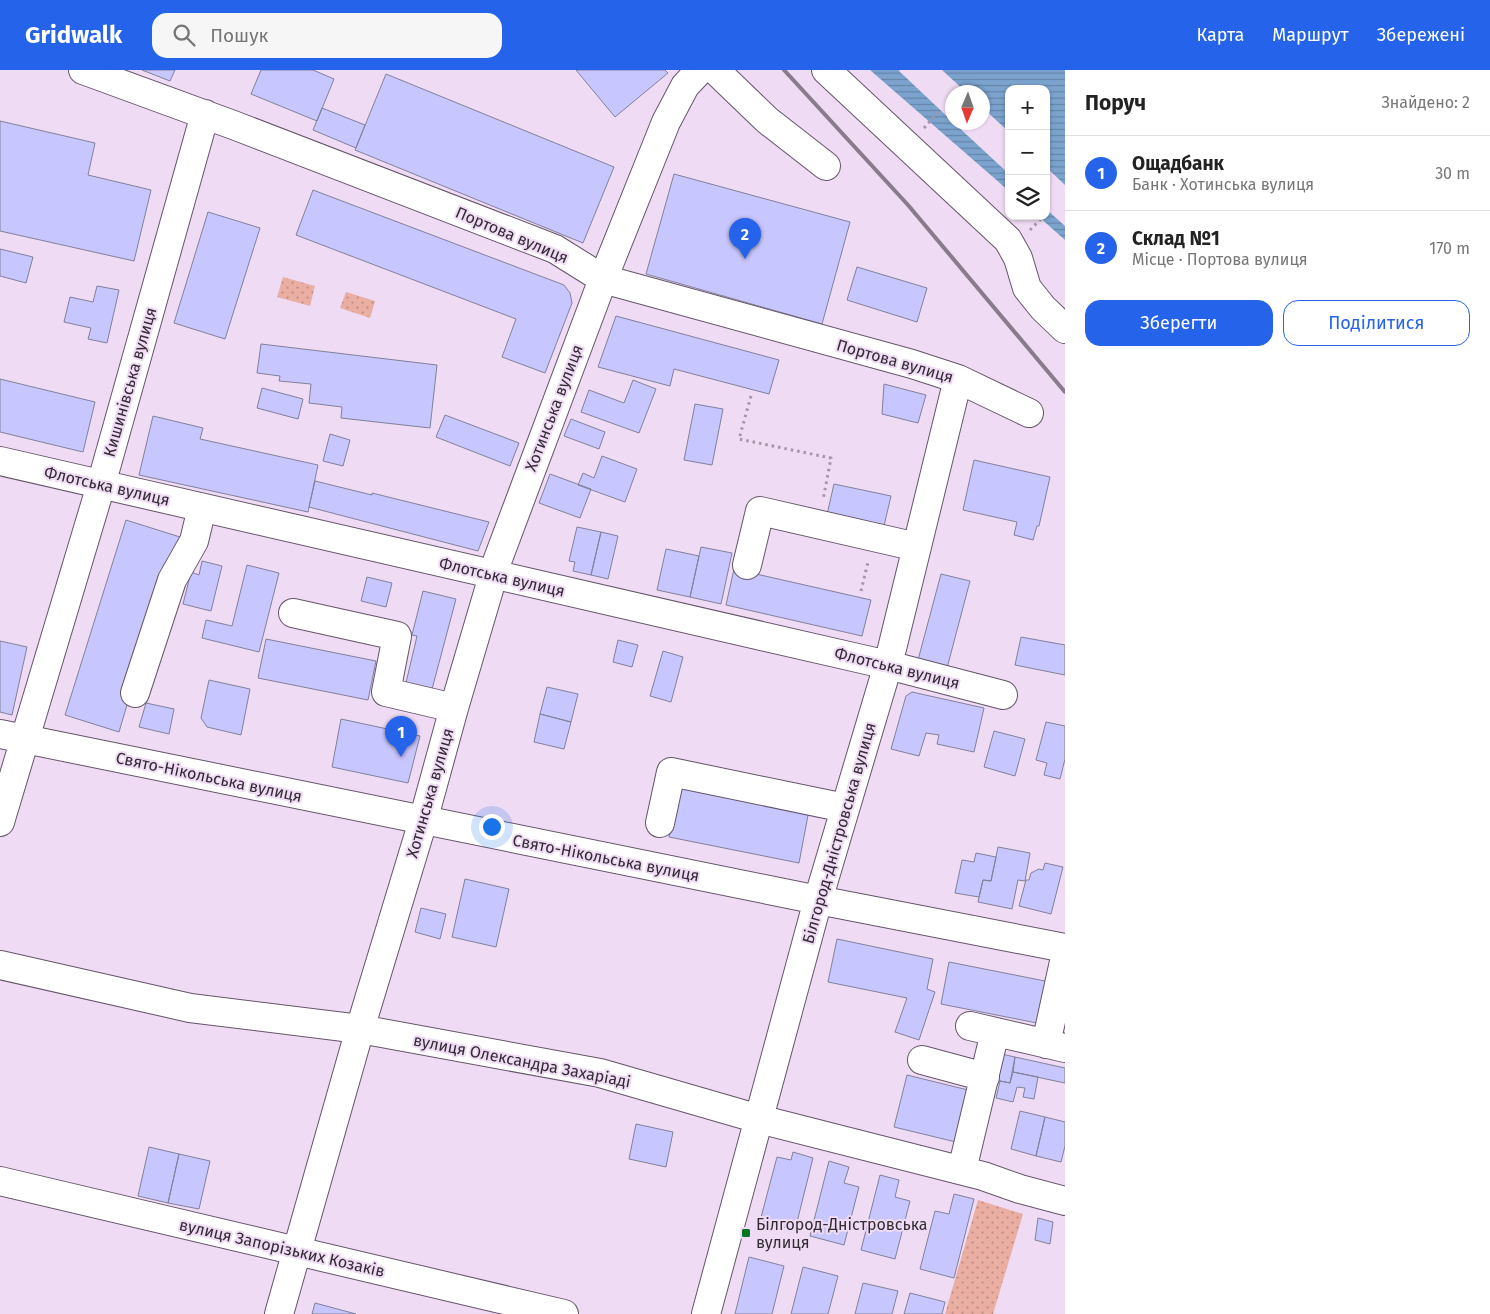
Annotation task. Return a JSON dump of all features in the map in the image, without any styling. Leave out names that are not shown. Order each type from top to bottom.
[{"type":"street","name":"Портова вулиця","points":[[83,70],[204,114],[555,249],[603,279],[912,364],[958,379],[1029,413]]},
{"type":"street","name":"Хотинська вулиця","points":[[279,1314],[360,1029],[423,821],[492,575],[603,279],[666,122],[685,86],[700,70]]},
{"type":"street","points":[[715,70],[767,120],[826,166]]},
{"type":"street","points":[[826,70],[1008,240],[1018,258],[1027,288],[1043,308],[1065,329]]},
{"type":"street","name":"Кишинівська вулиця","points":[[0,822],[12,737],[101,485],[204,114]]},
{"type":"street","name":"Білгород-Дністровська вулиця","points":[[706,1314],[818,900],[888,665],[958,379]]},
{"type":"street","name":"Флотська вулиця","points":[[0,461],[888,665],[1003,695]]},
{"type":"street","points":[[135,693],[172,580],[194,541],[202,508]]},
{"type":"street","points":[[747,565],[760,511],[917,547]]},
{"type":"street","points":[[293,612],[397,636],[386,692],[454,708]]},
{"type":"street","name":"Свято-Нікольська вулиця","points":[[12,737],[423,821],[1065,948]]},
{"type":"street","points":[[660,823],[671,772],[845,808]]},
{"type":"street","points":[[962,1170],[985,1077],[983,1029],[1056,1046],[1065,957]]},
{"type":"street","name":"вулиця Олександра Захаріаді","points":[[0,965],[190,1008],[360,1029],[600,1073],[759,1119],[962,1170],[1029,1192],[1065,1201]]},
{"type":"street","points":[[922,1060],[985,1077]]},
{"type":"street","name":"вулиця Запорізьких Козаків","points":[[0,1181],[564,1314]]},
{"type":"path","points":[[922,130],[940,110]]},
{"type":"path","points":[[751,396],[739,439],[831,458],[818,525]]},
{"type":"path","points":[[860,591],[869,557]]},
{"type":"shaded area","points":[[283,277],[315,286],[310,306],[277,297]]},
{"type":"shaded area","points":[[346,292],[375,301],[370,318],[340,308]]},
{"type":"shaded area","points":[[978,1200],[1023,1214],[993,1314],[945,1314]]},
{"type":"water","points":[[870,70],[1065,70],[1065,240],[1042,220],[1050,220],[1050,85],[1005,85],[1005,188]]},
{"type":"pier","points":[[942,70],[958,85],[945,85],[945,114],[899,71]]},
{"type":"pier","points":[[990,114],[1005,128],[1005,170],[962,130],[990,130]]},
{"type":"pier","points":[[1050,171],[1065,185],[1065,226],[1050,213]]},
{"type":"building","points":[[142,70],[175,70],[170,81]]},
{"type":"building","points":[[261,70],[313,70],[334,79],[317,121],[251,94]]},
{"type":"building","points":[[576,70],[665,70],[668,73],[615,117]]},
{"type":"building","points":[[386,74],[614,167],[583,243],[355,150]]},
{"type":"building","points":[[322,108],[365,125],[356,148],[313,130]]},
{"type":"building","points":[[0,121],[95,143],[88,175],[151,190],[134,261],[0,231]]},
{"type":"building","points":[[674,174],[850,222],[822,324],[646,274]]},
{"type":"building","points":[[313,190],[564,285],[570,293],[572,303],[545,373],[502,357],[516,319],[296,235]]},
{"type":"building","points":[[208,212],[260,228],[225,339],[174,323]]},
{"type":"building","points":[[0,249],[33,257],[26,283],[0,276]]},
{"type":"building","points":[[857,267],[927,288],[917,322],[847,300]]},
{"type":"building","points":[[97,286],[119,290],[107,343],[88,339],[91,328],[64,322],[70,297],[93,302]]},
{"type":"building","points":[[616,316],[779,360],[769,394],[674,369],[670,386],[598,367]]},
{"type":"building","points":[[261,344],[437,365],[430,428],[341,418],[342,407],[309,403],[311,384],[279,381],[280,376],[257,373]]},
{"type":"building","points":[[0,379],[95,402],[83,452],[0,432]]},
{"type":"building","points":[[633,380],[656,389],[639,433],[581,412],[589,390],[624,403]]},
{"type":"building","points":[[884,384],[926,395],[918,423],[882,414]]},
{"type":"building","points":[[262,388],[303,399],[298,419],[257,408]]},
{"type":"building","points":[[695,404],[723,409],[712,465],[684,460]]},
{"type":"building","points":[[445,415],[519,443],[510,466],[436,437]]},
{"type":"building","points":[[153,416],[203,428],[200,439],[318,465],[308,512],[139,475]]},
{"type":"building","points":[[571,419],[605,432],[599,449],[564,436]]},
{"type":"building","points":[[330,434],[350,440],[343,466],[323,461]]},
{"type":"building","points":[[602,456],[637,469],[625,502],[578,485],[583,473],[594,478]]},
{"type":"building","points":[[974,460],[1050,477],[1039,526],[1037,526],[1033,540],[1014,535],[1017,522],[963,510]]},
{"type":"building","points":[[550,474],[591,489],[580,518],[539,503]]},
{"type":"building","points":[[315,481],[489,522],[478,551],[309,507]]},
{"type":"building","points":[[834,484],[891,496],[883,530],[826,519]]},
{"type":"building","points":[[126,520],[180,537],[170,566],[164,564],[122,696],[129,698],[119,732],[65,715]]},
{"type":"building","points":[[577,527],[601,532],[591,575],[573,571],[575,562],[569,561]]},
{"type":"building","points":[[601,532],[618,536],[608,579],[591,575]]},
{"type":"building","points":[[701,547],[732,553],[721,604],[690,597]]},
{"type":"building","points":[[666,549],[699,556],[690,597],[657,590]]},
{"type":"building","points":[[202,561],[222,566],[211,611],[183,604],[191,572],[199,575]]},
{"type":"building","points":[[247,565],[279,573],[259,652],[202,638],[206,620],[232,626]]},
{"type":"building","points":[[734,569],[871,600],[862,636],[726,605]]},
{"type":"building","points":[[941,574],[970,581],[947,668],[918,660]]},
{"type":"building","points":[[367,577],[392,583],[386,607],[361,601]]},
{"type":"building","points":[[423,591],[456,599],[431,693],[405,687],[417,636],[412,635]]},
{"type":"building","points":[[1021,637],[1065,645],[1065,675],[1015,665]]},
{"type":"building","points":[[266,639],[376,661],[368,700],[258,678]]},
{"type":"building","points":[[618,640],[638,645],[632,667],[613,662]]},
{"type":"building","points":[[0,641],[27,647],[12,715],[0,712]]},
{"type":"building","points":[[663,651],[683,657],[671,702],[650,696]]},
{"type":"building","points":[[209,680],[250,689],[241,735],[207,727],[201,718]]},
{"type":"building","points":[[547,687],[578,694],[571,722],[540,714]]},
{"type":"building","points":[[912,692],[984,708],[974,752],[937,744],[939,735],[926,733],[919,756],[891,749],[906,696]]},
{"type":"building","points":[[146,703],[174,709],[169,734],[139,727]]},
{"type":"building","points":[[540,714],[571,722],[564,749],[534,742]]},
{"type":"building","points":[[341,719],[420,736],[408,783],[332,767]]},
{"type":"building","points":[[1046,722],[1065,726],[1065,759],[1060,779],[1044,775],[1047,763],[1036,760]]},
{"type":"building","points":[[994,731],[1025,739],[1015,776],[984,767]]},
{"type":"building","points":[[680,784],[809,810],[799,863],[669,837]]},
{"type":"building","points":[[998,847],[1030,853],[1025,881],[1018,880],[1012,909],[978,902],[983,880],[991,881]]},
{"type":"building","points":[[976,853],[996,857],[991,881],[983,880],[979,897],[955,893],[962,860],[974,862]]},
{"type":"building","points":[[1045,863],[1063,867],[1051,914],[1019,906],[1026,880],[1029,880],[1031,873],[1039,869],[1043,870]]},
{"type":"building","points":[[465,879],[509,889],[496,947],[452,937]]},
{"type":"building","points":[[421,908],[446,914],[440,939],[415,932]]},
{"type":"building","points":[[837,939],[933,959],[927,989],[935,992],[919,1040],[895,1032],[907,998],[828,982]]},
{"type":"building","points":[[949,962],[1050,982],[1042,1024],[941,1004]]},
{"type":"building","points":[[997,1053],[1015,1057],[1010,1083],[991,1079]]},
{"type":"building","points":[[1015,1057],[1065,1068],[1065,1083],[1013,1072]]},
{"type":"building","points":[[1013,1072],[1038,1077],[1034,1099],[1023,1097],[1025,1088],[1017,1087],[1013,1102],[996,1098],[1000,1081],[1010,1083]]},
{"type":"building","points":[[907,1075],[972,1091],[960,1143],[894,1127]]},
{"type":"building","points":[[1020,1111],[1045,1117],[1036,1156],[1011,1149]]},
{"type":"building","points":[[1045,1117],[1065,1122],[1065,1146],[1061,1162],[1036,1156]]},
{"type":"building","points":[[636,1124],[673,1132],[666,1167],[629,1159]]},
{"type":"building","points":[[149,1147],[179,1154],[168,1203],[138,1196]]},
{"type":"building","points":[[793,1152],[813,1158],[795,1230],[760,1221],[777,1157],[791,1160]]},
{"type":"building","points":[[179,1154],[210,1161],[199,1209],[168,1203]]},
{"type":"building","points":[[829,1161],[849,1167],[844,1183],[859,1187],[844,1245],[810,1236]]},
{"type":"building","points":[[880,1175],[899,1180],[895,1197],[910,1201],[895,1259],[861,1250]]},
{"type":"building","points":[[954,1194],[974,1199],[954,1278],[920,1269],[935,1211],[949,1214]]},
{"type":"building","points":[[1038,1218],[1053,1222],[1050,1244],[1035,1240]]},
{"type":"building","points":[[749,1257],[784,1266],[772,1314],[735,1314]]},
{"type":"building","points":[[803,1267],[838,1276],[828,1314],[791,1314]]},
{"type":"building","points":[[863,1283],[898,1291],[892,1314],[855,1314]]},
{"type":"building","points":[[910,1293],[945,1302],[942,1314],[904,1314]]},
{"type":"building","points":[[315,1303],[356,1314],[312,1314]]},
{"type":"railway","points":[[784,70],[908,205],[1065,392]]},
{"type":"place","name":"Склад №1","points":[[745,259]]},
{"type":"place","name":"Ощадбанк","points":[[401,757]]},
{"type":"place","name":"Білгород-Дністровська вулиця","points":[[746,1233]]}]
